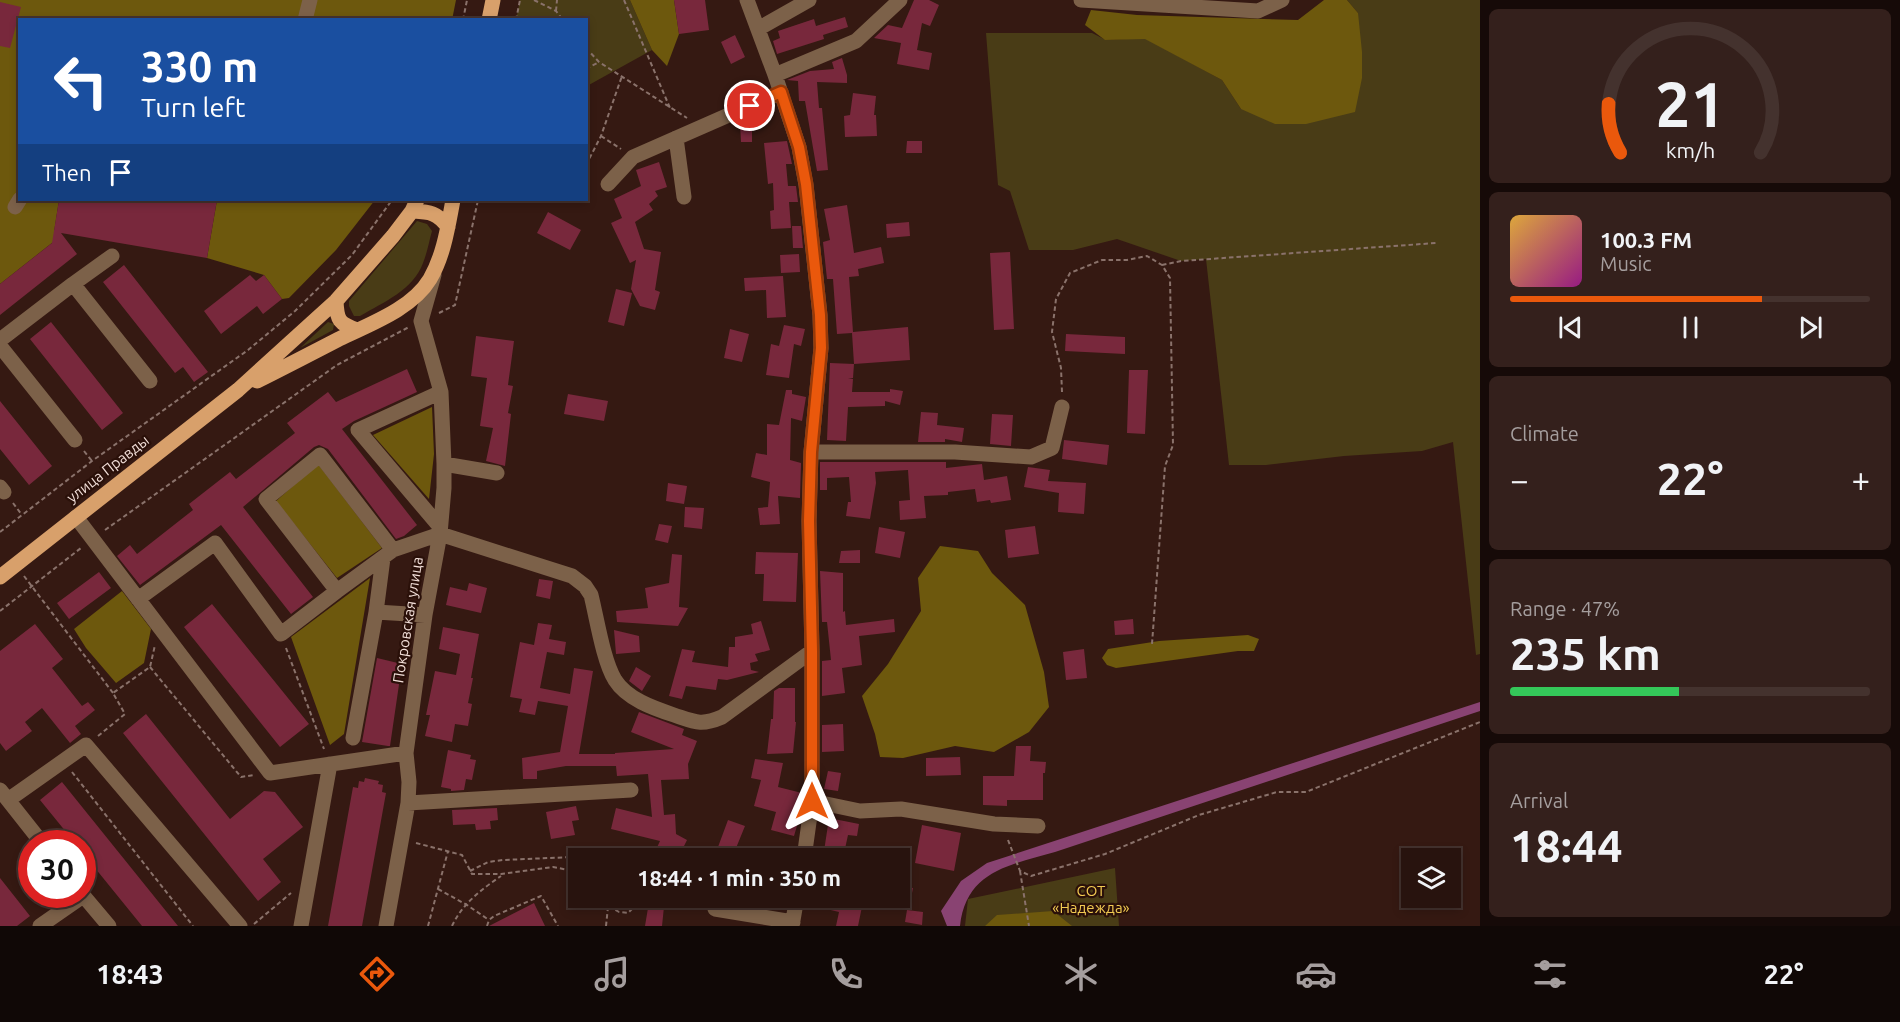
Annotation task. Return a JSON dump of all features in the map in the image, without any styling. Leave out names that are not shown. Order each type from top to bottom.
[{"type":"main road","points":[[489,18],[493,0]]},
{"type":"main road","points":[[437,263],[453,201]]},
{"type":"main road","points":[[415,206],[441,217],[448,226]]},
{"type":"main road","name":"улица Правды","points":[[0,577],[238,390],[336,301],[415,206]]},
{"type":"main road","name":"улица Правды","points":[[238,390],[395,310],[419,293],[430,279],[437,263]]},
{"type":"main road","points":[[336,301],[337,315],[343,325],[357,330]]},
{"type":"street","points":[[306,18],[310,0]]},
{"type":"street","points":[[747,0],[799,147],[806,184],[820,315],[821,348],[811,452],[809,521],[812,801],[805,848]]},
{"type":"street","points":[[758,29],[809,0]]},
{"type":"street","points":[[775,75],[856,41],[900,0]]},
{"type":"street","points":[[1082,0],[1258,11],[1282,0]]},
{"type":"street","points":[[608,184],[633,157],[781,92]]},
{"type":"street","points":[[676,138],[684,197]]},
{"type":"street","points":[[0,340],[112,255]]},
{"type":"street","points":[[395,310],[414,314],[421,321],[437,263]]},
{"type":"street","points":[[73,284],[150,381]]},
{"type":"street","name":"Покровская улица","points":[[386,926],[408,802],[409,782],[406,753],[425,615],[440,531],[444,464],[441,392],[421,321]]},
{"type":"street","points":[[0,346],[75,440]]},
{"type":"street","points":[[441,392],[358,430],[440,531],[572,576],[585,586],[591,595],[609,668],[616,682],[631,696],[654,709],[707,724],[722,717],[812,651]]},
{"type":"street","points":[[811,452],[955,452],[1031,457],[1052,448],[1062,407]]},
{"type":"street","points":[[337,591],[266,499],[320,455],[388,554],[353,738]]},
{"type":"street","points":[[444,464],[497,473]]},
{"type":"street","points":[[76,517],[270,773],[406,753]]},
{"type":"street","points":[[138,599],[215,543],[281,634],[388,554],[440,531]]},
{"type":"street","points":[[376,612],[425,615]]},
{"type":"street","points":[[32,830],[4,795],[86,745],[240,926]]},
{"type":"street","points":[[302,926],[330,764]]},
{"type":"street","points":[[408,802],[631,790]]},
{"type":"street","points":[[812,801],[860,811],[901,809],[994,824],[1038,826]]},
{"type":"street","points":[[40,926],[65,908]]},
{"type":"street","points":[[94,908],[109,926]]},
{"type":"street","points":[[715,909],[793,924],[795,908]]},
{"type":"path","points":[[463,18],[467,0]]},
{"type":"path","points":[[516,18],[520,0]]},
{"type":"path","points":[[534,0],[556,11],[561,18]]},
{"type":"path","points":[[556,11],[557,0]]},
{"type":"path","points":[[624,0],[670,108]]},
{"type":"path","points":[[588,50],[599,62],[683,117]]},
{"type":"path","points":[[588,68],[599,62]]},
{"type":"path","points":[[588,161],[601,136],[622,76]]},
{"type":"path","points":[[601,136],[633,157]]},
{"type":"path","points":[[0,532],[92,461],[248,350],[295,311],[352,255],[391,201]]},
{"type":"path","points":[[0,611],[92,539],[337,365],[455,305],[478,201]]},
{"type":"path","points":[[1162,264],[1436,243]]},
{"type":"path","points":[[1062,407],[1061,368],[1052,332],[1056,299],[1070,273],[1102,260],[1127,260],[1147,256],[1162,264],[1170,278],[1173,445],[1165,466],[1152,644]]},
{"type":"path","points":[[16,564],[113,693],[125,714],[86,745]]},
{"type":"path","points":[[113,693],[150,667],[159,627]]},
{"type":"path","points":[[281,634],[330,764]]},
{"type":"path","points":[[150,667],[241,777],[270,773]]},
{"type":"path","points":[[1020,871],[1031,876],[1105,854],[1199,815],[1277,792],[1306,792],[1480,722]]},
{"type":"path","points":[[63,761],[193,926]]},
{"type":"path","points":[[401,839],[462,855],[472,874],[504,874],[553,867],[568,870]]},
{"type":"path","points":[[1010,846],[1020,871],[1029,926]]},
{"type":"path","points":[[428,926],[448,851]]},
{"type":"path","points":[[470,871],[488,862],[568,857]]},
{"type":"path","points":[[452,926],[456,918],[479,892],[504,874]]},
{"type":"path","points":[[252,926],[310,877]]},
{"type":"path","points":[[438,889],[468,905],[489,920]]},
{"type":"path","points":[[487,926],[489,920],[494,916],[541,896],[558,926]]},
{"type":"path","points":[[606,926],[608,908]]},
{"type":"path","points":[[616,908],[624,913],[628,913],[633,908]]},
{"type":"green space","points":[[520,0],[630,0],[652,50],[588,85],[588,18],[516,18]]},
{"type":"green space","points":[[1347,0],[1480,0],[1480,654],[1476,655],[1453,442],[1422,451],[1344,456],[1266,465],[1229,465],[1206,259],[1181,261],[1117,239],[1073,250],[1029,250],[1010,191],[998,185],[986,33],[1092,33],[1106,40],[1145,38],[1222,80],[1241,109],[1358,13]]},
{"type":"green space","points":[[417,221],[427,224],[432,231],[418,272],[412,281],[397,294],[360,316],[354,316],[349,301]]},
{"type":"green space","points":[[328,322],[334,324],[333,330],[300,348]]},
{"type":"green space","name":"СОТ «Надежда»","points":[[1115,868],[1119,926],[965,926],[968,899]]},
{"type":"shaded area","points":[[0,0],[456,0],[452,18],[18,18],[18,201],[59,201],[54,232],[62,235],[0,284]]},
{"type":"shaded area","points":[[630,0],[674,0],[679,34],[667,66],[652,50]]},
{"type":"shaded area","points":[[1324,0],[1347,0],[1358,13],[1362,78],[1355,112],[1306,124],[1275,124],[1241,109],[1222,80],[1145,39],[1105,40],[1085,25],[1091,10],[1137,15],[1298,20]]},
{"type":"shaded area","points":[[217,201],[374,201],[336,250],[289,298],[282,299],[264,275],[207,258]]},
{"type":"shaded area","points":[[432,407],[434,454],[429,499],[373,435]]},
{"type":"shaded area","points":[[318,464],[382,548],[337,578],[276,501]]},
{"type":"shaded area","points":[[940,546],[978,551],[992,573],[1025,605],[1044,672],[1049,707],[1029,732],[994,752],[955,746],[903,758],[880,757],[862,696],[888,664],[921,611],[918,578]]},
{"type":"shaded area","points":[[370,578],[344,734],[330,745],[291,637]]},
{"type":"shaded area","points":[[122,591],[151,629],[144,663],[116,683],[86,648],[74,629]]},
{"type":"shaded area","points":[[1248,635],[1259,639],[1254,651],[1238,651],[1116,668],[1107,665],[1102,658],[1108,649],[1159,641]]},
{"type":"shaded area","points":[[1480,702],[1480,711],[1007,867],[993,873],[971,893],[964,908],[960,926],[947,926],[941,911],[961,881],[987,863]]},
{"type":"shaded area","points":[[1053,911],[1072,926],[985,926],[997,915]]},
{"type":"building","points":[[674,0],[705,0],[709,30],[679,34]]},
{"type":"building","points":[[914,0],[929,0],[939,5],[930,26],[922,23],[917,50],[932,53],[929,70],[897,64],[901,43],[874,38],[888,25],[902,28]]},
{"type":"building","points":[[0,2],[21,7],[10,48],[0,46]]},
{"type":"building","points":[[845,17],[848,27],[823,35],[824,39],[777,54],[773,41],[780,38],[778,31],[814,19],[816,26]]},
{"type":"building","points":[[735,35],[745,57],[731,64],[721,42]]},
{"type":"building","points":[[842,58],[847,83],[817,82],[828,170],[817,171],[805,101],[799,101],[798,81],[787,80],[810,71],[834,69],[832,62]]},
{"type":"building","points":[[853,93],[876,96],[874,115],[876,115],[877,136],[845,137],[844,116],[850,115]]},
{"type":"building","points":[[740,123],[752,123],[752,142],[741,142]]},
{"type":"building","points":[[787,141],[792,164],[786,164],[788,186],[796,186],[798,202],[789,202],[791,228],[771,229],[770,211],[774,210],[773,183],[768,184],[764,143]]},
{"type":"building","points":[[907,141],[922,141],[922,153],[906,153]]},
{"type":"building","points":[[659,162],[667,187],[655,191],[658,196],[649,204],[653,210],[635,222],[644,249],[661,252],[655,290],[660,292],[655,310],[640,306],[631,289],[636,260],[630,263],[611,223],[622,218],[614,199],[641,186],[636,170]]},
{"type":"building","points":[[59,201],[217,201],[207,258],[61,233],[77,254],[0,315],[0,284],[52,243]]},
{"type":"building","points":[[847,205],[854,253],[881,247],[884,263],[858,269],[859,276],[849,277],[853,332],[908,327],[910,360],[854,364],[852,333],[837,334],[833,279],[827,279],[823,242],[830,240],[824,209]]},
{"type":"building","points":[[548,212],[581,230],[570,250],[537,233]]},
{"type":"building","points":[[909,222],[910,236],[887,238],[886,224]]},
{"type":"building","points":[[792,226],[801,226],[803,248],[793,248]]},
{"type":"building","points":[[1010,252],[1014,329],[994,330],[990,253]]},
{"type":"building","points":[[799,254],[800,272],[781,273],[780,255]]},
{"type":"building","points":[[124,265],[208,372],[194,382],[183,367],[175,373],[103,282]]},
{"type":"building","points":[[250,275],[256,281],[264,275],[282,299],[263,314],[257,306],[221,334],[204,311]]},
{"type":"building","points":[[783,276],[786,317],[767,318],[766,290],[745,291],[744,278]]},
{"type":"building","points":[[616,289],[632,293],[624,326],[608,322]]},
{"type":"building","points":[[51,322],[123,413],[102,430],[30,339]]},
{"type":"building","points":[[784,325],[805,329],[801,346],[794,344],[789,378],[766,375],[771,344],[779,346]]},
{"type":"building","points":[[730,329],[749,334],[742,362],[724,358]]},
{"type":"building","points":[[1066,334],[1125,337],[1125,354],[1065,351]]},
{"type":"building","points":[[476,336],[514,341],[508,385],[513,386],[508,413],[511,414],[505,466],[486,461],[493,428],[480,426],[487,378],[471,376]]},
{"type":"building","points":[[830,363],[854,364],[853,378],[848,378],[853,379],[852,392],[890,392],[890,389],[903,391],[900,405],[885,401],[885,406],[848,407],[846,441],[827,440]]},
{"type":"building","points":[[407,369],[417,392],[354,421],[342,429],[417,525],[404,536],[396,539],[328,449],[319,445],[243,507],[313,597],[291,614],[221,525],[140,585],[117,556],[130,545],[137,554],[193,510],[189,504],[230,472],[236,479],[295,433],[287,423],[328,392],[336,402]]},
{"type":"building","points":[[1129,370],[1148,370],[1145,434],[1127,433]]},
{"type":"building","points":[[786,390],[792,390],[792,394],[806,397],[802,421],[791,418],[790,460],[801,463],[800,498],[778,496],[780,524],[760,525],[758,508],[768,507],[770,482],[751,477],[756,453],[767,455],[767,424],[779,425]]},
{"type":"building","points":[[568,394],[608,401],[604,421],[564,414]]},
{"type":"building","points":[[0,401],[52,466],[29,485],[0,449]]},
{"type":"building","points":[[921,412],[938,413],[937,425],[964,428],[962,442],[945,439],[945,442],[918,442]]},
{"type":"building","points":[[992,414],[1013,415],[1011,446],[990,444]]},
{"type":"building","points":[[1064,440],[1109,445],[1107,465],[1062,459]]},
{"type":"building","points":[[820,462],[946,462],[946,468],[982,464],[984,480],[1007,476],[1011,500],[991,503],[990,500],[977,502],[975,489],[948,492],[948,495],[924,496],[926,518],[900,520],[899,501],[910,500],[908,470],[875,472],[876,483],[870,519],[846,516],[848,502],[851,502],[849,477],[827,478],[827,490],[820,490]]},
{"type":"building","points":[[1028,467],[1050,470],[1048,481],[1086,483],[1084,514],[1058,512],[1059,493],[1024,487]]},
{"type":"building","points":[[668,483],[687,486],[684,504],[666,501]]},
{"type":"building","points":[[685,507],[704,508],[702,529],[684,527]]},
{"type":"building","points":[[659,524],[672,526],[668,543],[655,540]]},
{"type":"building","points":[[1035,526],[1039,554],[1008,558],[1005,530]]},
{"type":"building","points":[[879,527],[905,532],[900,558],[875,553]]},
{"type":"building","points":[[860,550],[860,563],[839,563],[841,551]]},
{"type":"building","points":[[756,552],[798,553],[796,602],[763,601],[764,574],[755,574]]},
{"type":"building","points":[[672,554],[682,555],[679,607],[688,608],[678,626],[617,622],[616,611],[648,608],[645,588],[669,583]]},
{"type":"building","points":[[820,571],[843,573],[843,612],[845,611],[846,625],[894,619],[895,632],[859,636],[862,665],[842,668],[845,693],[822,696],[822,661],[831,660],[827,622],[822,622]]},
{"type":"building","points":[[99,572],[111,588],[69,619],[57,603]]},
{"type":"building","points":[[539,579],[553,581],[550,599],[536,596]]},
{"type":"building","points":[[469,583],[487,588],[481,613],[446,605],[450,587],[467,591]]},
{"type":"building","points":[[212,604],[309,724],[280,747],[184,627]]},
{"type":"building","points":[[1133,619],[1134,634],[1115,635],[1114,621]]},
{"type":"building","points":[[761,621],[770,650],[755,654],[758,661],[750,663],[751,670],[759,672],[727,680],[718,679],[716,690],[686,686],[682,699],[669,696],[682,649],[695,651],[692,662],[728,667],[729,647],[735,647],[735,637],[753,634],[751,624]]},
{"type":"building","points":[[538,623],[552,625],[549,639],[566,642],[564,655],[547,652],[540,688],[570,694],[574,668],[593,671],[579,754],[615,754],[674,749],[631,732],[639,712],[684,729],[682,735],[697,741],[688,764],[689,779],[661,780],[664,815],[675,814],[676,834],[687,840],[683,848],[657,848],[660,841],[611,829],[616,808],[652,817],[648,774],[617,776],[616,766],[566,766],[537,771],[537,779],[523,779],[522,758],[560,752],[568,706],[538,701],[535,715],[519,712],[522,699],[510,697],[520,642],[534,645]]},
{"type":"building","points":[[35,624],[63,659],[52,668],[82,706],[88,702],[95,710],[75,726],[81,734],[70,743],[42,708],[25,722],[32,731],[6,751],[0,743],[0,651]]},
{"type":"building","points":[[443,627],[479,634],[468,703],[472,704],[468,726],[455,724],[452,742],[425,736],[430,715],[426,715],[435,671],[456,675],[460,654],[439,649]]},
{"type":"building","points":[[614,630],[639,636],[640,652],[616,654]]},
{"type":"building","points":[[1084,649],[1087,678],[1066,680],[1063,652]]},
{"type":"building","points":[[377,658],[402,664],[390,746],[362,742]]},
{"type":"building","points":[[636,667],[651,676],[642,691],[629,681]]},
{"type":"building","points":[[779,688],[795,688],[796,722],[793,753],[767,754],[771,719],[773,719],[774,691]]},
{"type":"building","points":[[146,714],[230,819],[264,791],[275,792],[303,827],[263,859],[281,882],[258,901],[123,733]]},
{"type":"building","points":[[843,724],[844,751],[822,752],[822,725]]},
{"type":"building","points":[[1016,746],[1031,746],[1030,761],[1046,762],[1045,773],[1043,773],[1043,800],[1007,800],[1007,806],[983,805],[983,776],[1014,776]]},
{"type":"building","points":[[448,750],[471,755],[470,759],[476,760],[472,780],[466,779],[464,790],[451,791],[451,789],[441,787]]},
{"type":"building","points":[[960,757],[961,775],[926,776],[926,758]]},
{"type":"building","points":[[755,759],[783,763],[778,787],[802,793],[801,812],[794,836],[771,830],[776,812],[754,806],[761,780],[751,778]]},
{"type":"building","points":[[828,771],[841,773],[838,791],[824,789]]},
{"type":"building","points":[[365,778],[379,781],[378,784],[383,785],[382,792],[386,793],[362,926],[328,926],[353,787],[358,788],[359,781],[364,782]]},
{"type":"building","points":[[62,782],[178,926],[142,926],[96,869],[96,830],[64,830],[40,800]]},
{"type":"building","points":[[576,806],[579,820],[572,821],[575,835],[551,839],[546,812]]},
{"type":"building","points":[[497,808],[498,820],[490,821],[491,829],[476,830],[475,824],[453,825],[452,810]]},
{"type":"building","points":[[829,818],[859,824],[857,836],[848,835],[845,848],[824,848]]},
{"type":"building","points":[[728,820],[745,826],[736,848],[718,847]]},
{"type":"building","points":[[922,825],[961,833],[954,871],[915,863]]},
{"type":"building","points":[[0,878],[18,901],[18,908],[24,908],[30,916],[17,926],[0,926]]},
{"type":"building","points":[[910,888],[913,888],[910,903]]},
{"type":"building","points":[[534,903],[545,926],[489,926]]},
{"type":"building","points":[[648,908],[664,908],[662,926],[645,926]]},
{"type":"building","points":[[822,908],[862,908],[858,926],[836,926],[839,912]]},
{"type":"building","points":[[907,910],[923,912],[922,925],[905,922]]},
{"type":"route","points":[[750,106],[781,92],[799,147],[806,184],[820,315],[821,348],[811,452],[809,521],[812,801]]}]
